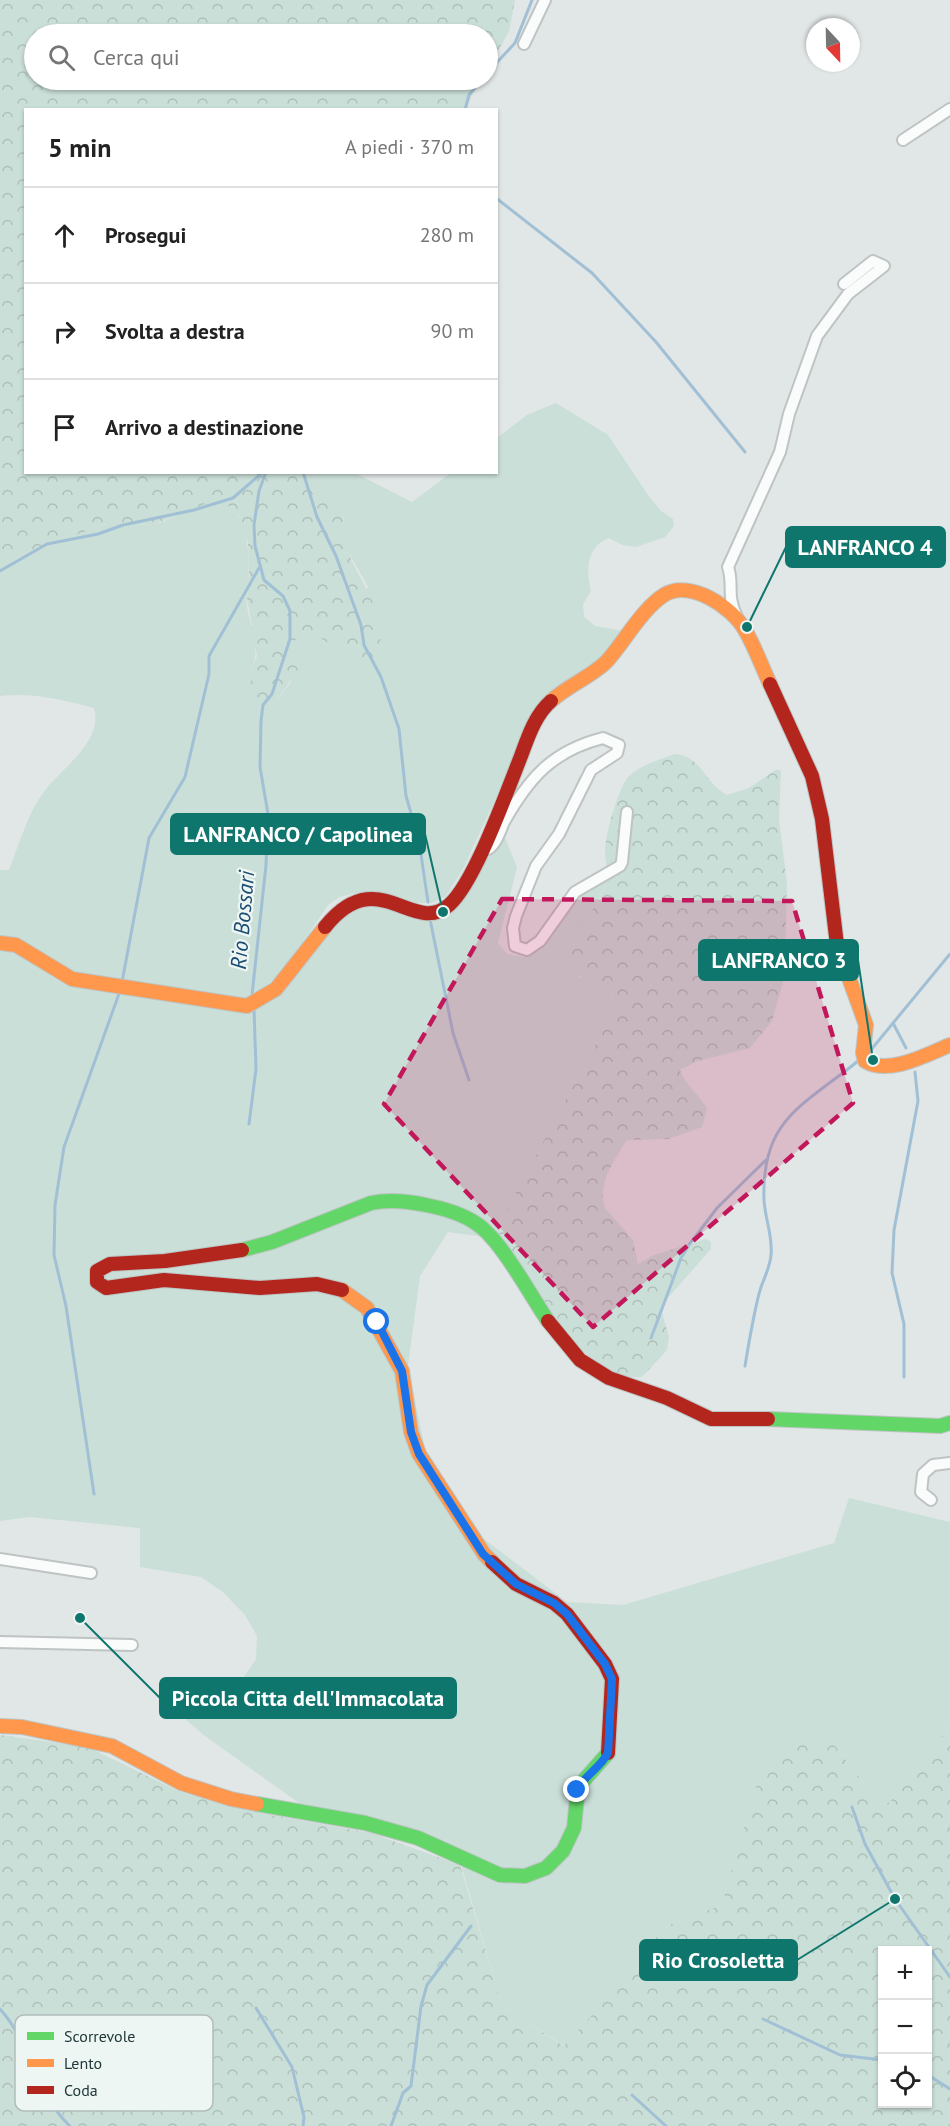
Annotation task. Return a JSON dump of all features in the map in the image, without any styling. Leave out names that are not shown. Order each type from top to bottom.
[{"type":"main road","points":[[0,942],[16,945],[56,972],[78,981],[247,1006],[261,1000],[280,984],[338,913],[354,901],[368,899],[425,914],[445,908],[460,890],[483,847],[534,723],[546,705],[568,686],[605,663],[657,600],[675,590],[693,590],[712,600],[738,620],[812,776],[822,819],[837,945],[866,1025],[863,1053],[865,1061],[871,1065],[890,1065],[910,1061],[950,1045]]},
{"type":"main road","points":[[0,1726],[22,1727],[112,1746],[181,1783],[221,1796],[376,1826],[418,1838],[511,1878],[540,1873],[555,1861],[574,1828],[577,1790],[584,1778],[603,1762],[608,1753],[612,1679],[605,1664],[567,1614],[554,1603],[516,1584],[483,1554],[419,1454],[411,1432],[402,1371],[390,1344],[367,1308],[339,1288],[317,1284],[260,1288],[164,1280],[100,1286],[96,1276],[97,1270],[110,1264],[165,1261],[240,1251],[272,1242],[371,1203],[386,1200],[406,1201],[460,1215],[492,1238],[558,1337],[580,1360],[609,1378],[667,1398],[697,1414],[711,1419],[832,1420],[940,1426],[950,1423]]},
{"type":"street","points":[[524,45],[545,0]]},
{"type":"street","points":[[903,140],[948,110],[950,99]]},
{"type":"street","points":[[738,620],[729,590],[731,574],[728,567],[780,452],[789,414],[817,336],[848,294],[885,266],[873,261],[844,284]]},
{"type":"street","points":[[483,847],[488,849],[493,846],[521,797],[554,757],[603,738],[618,745],[617,753],[595,765],[586,776],[558,834],[536,866],[513,928],[515,946],[527,950],[540,941],[575,892],[620,866],[627,812]]},
{"type":"street","points":[[931,1500],[921,1492],[923,1474],[933,1465],[950,1462]]},
{"type":"street","points":[[0,1559],[91,1573]]},
{"type":"street","points":[[0,1642],[132,1645]]},
{"type":"highlighted area","points":[[502,899],[792,901],[853,1103],[593,1327],[384,1104]]},
{"type":"green space","points":[[0,0],[515,0],[509,31],[498,51],[498,24],[24,24],[24,90],[475,90],[466,106],[467,108],[24,108],[24,474],[314,474],[319,484],[332,495],[341,508],[347,549],[377,614],[380,642],[377,657],[365,664],[356,661],[320,638],[303,631],[294,642],[298,670],[274,704],[261,709],[251,698],[251,670],[257,656],[247,598],[248,542],[239,515],[229,506],[212,501],[155,524],[105,524],[0,563]]},
{"type":"green space","points":[[556,403],[608,435],[648,495],[661,511],[673,519],[674,526],[665,537],[636,547],[622,545],[609,538],[601,542],[592,553],[588,567],[591,591],[583,604],[584,617],[595,626],[624,631],[602,658],[579,672],[510,767],[463,869],[445,897],[431,903],[414,903],[356,893],[340,897],[328,905],[284,970],[258,993],[244,998],[78,975],[0,938],[0,870],[9,870],[37,802],[50,784],[87,744],[93,732],[95,720],[94,708],[83,705],[35,696],[0,696],[0,563],[103,525],[154,524],[207,502],[227,504],[236,512],[246,538],[249,568],[247,604],[255,640],[251,670],[274,704],[291,682],[294,642],[303,631],[318,634],[329,642],[368,587],[346,548],[343,533],[344,518],[331,493],[318,485],[313,474],[357,474],[412,502],[450,474],[498,474],[498,437],[527,415]]},
{"type":"green space","points":[[675,754],[684,756],[698,765],[713,784],[727,795],[749,788],[777,769],[781,771],[779,819],[787,884],[785,962],[783,982],[772,1021],[750,1048],[698,1061],[680,1070],[707,1109],[702,1127],[668,1139],[627,1140],[608,1172],[603,1190],[605,1208],[633,1240],[638,1264],[654,1255],[706,1239],[711,1242],[711,1249],[665,1301],[662,1313],[669,1337],[667,1350],[642,1377],[618,1374],[596,1362],[576,1344],[540,1298],[495,1232],[614,1010],[612,990],[578,975],[569,968],[577,935],[606,884],[606,843],[619,795],[630,775],[648,764]]},
{"type":"green space","points":[[505,838],[517,867],[498,943],[507,954],[524,957],[541,947],[567,903],[593,885],[607,882],[574,943],[579,977],[594,979],[612,990],[614,1010],[495,1232],[486,1237],[448,1232],[420,1276],[408,1366],[425,1449],[484,1539],[567,1602],[623,1605],[834,1543],[849,1498],[950,1522],[950,1726],[890,1802],[881,1805],[832,1742],[755,1788],[722,1905],[664,1927],[632,1971],[565,2046],[502,2006],[456,1847],[299,1803],[205,1736],[183,1717],[178,1696],[182,1691],[214,1697],[242,1680],[256,1659],[257,1636],[245,1615],[223,1592],[201,1577],[140,1567],[140,1528],[30,1517],[0,1521],[0,950],[21,953],[59,981],[132,995],[248,1012],[351,908],[368,903],[434,921],[479,861],[488,858]]},
{"type":"green space","points":[[950,1726],[950,2126],[0,2126],[0,1735],[88,1747],[176,1790],[260,1813],[371,1833],[460,1865],[502,2006],[564,2046],[632,1971],[664,1927],[722,1905],[755,1788],[798,1741],[832,1742],[881,1805],[890,1802]]},
{"type":"waterway","points":[[498,61],[515,43],[532,0]]},
{"type":"waterway","points":[[466,108],[473,90]]},
{"type":"waterway","points":[[498,200],[592,273],[656,342],[745,452]]},
{"type":"waterway","points":[[0,571],[47,544],[98,534],[123,525],[194,510],[233,498],[261,474]]},
{"type":"waterway","name":"Rio Bossari","points":[[252,995],[266,865],[268,814],[260,767],[261,721],[263,705],[272,694],[290,639],[290,611],[283,596],[264,580],[255,546],[254,525],[259,491],[265,474]]},
{"type":"waterway","points":[[304,474],[317,517],[336,556],[361,625],[364,645],[381,677],[399,729],[406,796],[419,841],[428,902]]},
{"type":"waterway","points":[[122,982],[149,838],[185,777],[209,674],[209,656],[259,568]]},
{"type":"waterway","points":[[430,919],[453,1033],[469,1080]]},
{"type":"waterway","points":[[870,1051],[950,954]]},
{"type":"waterway","points":[[94,1494],[66,1306],[54,1255],[55,1205],[64,1147],[120,991]]},
{"type":"waterway","points":[[249,1124],[256,1069],[254,1009]]},
{"type":"waterway","points":[[893,1023],[906,1048]]},
{"type":"waterway","points":[[745,1366],[760,1289],[771,1255],[764,1200],[765,1173],[770,1150],[778,1132],[789,1117],[803,1103],[858,1061]]},
{"type":"waterway","points":[[904,1377],[904,1324],[892,1273],[894,1230],[918,1101],[915,1072]]},
{"type":"waterway","points":[[651,1338],[681,1258],[689,1245],[717,1208],[766,1160]]},
{"type":"waterway","points":[[852,1807],[865,1844],[895,1899],[950,1977]]},
{"type":"waterway","points":[[391,2126],[403,2093],[411,2086],[421,2006],[427,1985],[471,1926]]},
{"type":"waterway","points":[[256,2008],[292,2067],[304,2117],[303,2126]]},
{"type":"waterway","points":[[0,2009],[15,2030]]},
{"type":"waterway","points":[[763,2019],[840,2055],[878,2060]]},
{"type":"waterway","points":[[932,2078],[950,2089]]},
{"type":"waterway","points":[[632,2095],[666,2126]]},
{"type":"waterway","points":[[57,2111],[70,2126]]},
{"type":"traffic: fast","points":[[242,1250],[272,1242],[371,1203],[398,1201],[432,1206],[463,1216],[484,1229],[514,1267],[548,1321]]},
{"type":"traffic: fast","points":[[768,1419],[940,1426],[950,1423]]},
{"type":"traffic: fast","points":[[257,1804],[365,1823],[418,1838],[500,1875],[525,1876],[546,1868],[563,1851],[574,1828],[578,1787],[608,1753]]},
{"type":"traffic: slow","points":[[551,701],[602,666],[656,601],[674,591],[686,590],[698,593],[721,605],[739,621],[749,637],[770,684]]},
{"type":"traffic: slow","points":[[0,943],[16,945],[72,979],[247,1006],[276,989],[325,927]]},
{"type":"traffic: slow","points":[[837,945],[866,1025],[863,1053],[865,1061],[874,1065],[896,1065],[950,1045]]},
{"type":"traffic: slow","points":[[342,1290],[367,1308],[402,1371],[411,1432],[419,1454],[484,1554],[492,1562]]},
{"type":"traffic: slow","points":[[0,1726],[22,1727],[112,1746],[181,1783],[231,1799],[257,1804]]},
{"type":"traffic: jam","points":[[770,684],[812,776],[822,819],[837,945]]},
{"type":"traffic: jam","points":[[325,927],[344,908],[362,900],[378,899],[422,913],[436,912],[449,905],[459,893],[480,857],[533,727],[551,701]]},
{"type":"traffic: jam","points":[[242,1250],[165,1261],[110,1264],[97,1271],[97,1282],[106,1288],[164,1280],[260,1288],[317,1284],[342,1290]]},
{"type":"traffic: jam","points":[[548,1321],[580,1360],[609,1378],[667,1398],[711,1419],[768,1419]]},
{"type":"traffic: jam","points":[[492,1562],[516,1584],[554,1603],[567,1614],[605,1664],[612,1679],[608,1753]]},
{"type":"place","name":"LANFRANCO 4","points":[[747,627]]},
{"type":"place","name":"LANFRANCO / Capolinea","points":[[443,912]]},
{"type":"place","name":"LANFRANCO 3","points":[[873,1060]]},
{"type":"place","name":"Piccola Citta dell'Immacolata","points":[[80,1618]]},
{"type":"place","name":"Rio Crosoletta","points":[[895,1899]]},
{"type":"route","points":[[377,1322],[402,1371],[411,1432],[419,1454],[483,1554],[516,1584],[554,1603],[567,1614],[605,1664],[612,1679],[608,1753],[603,1762],[584,1778],[577,1790]]}]
